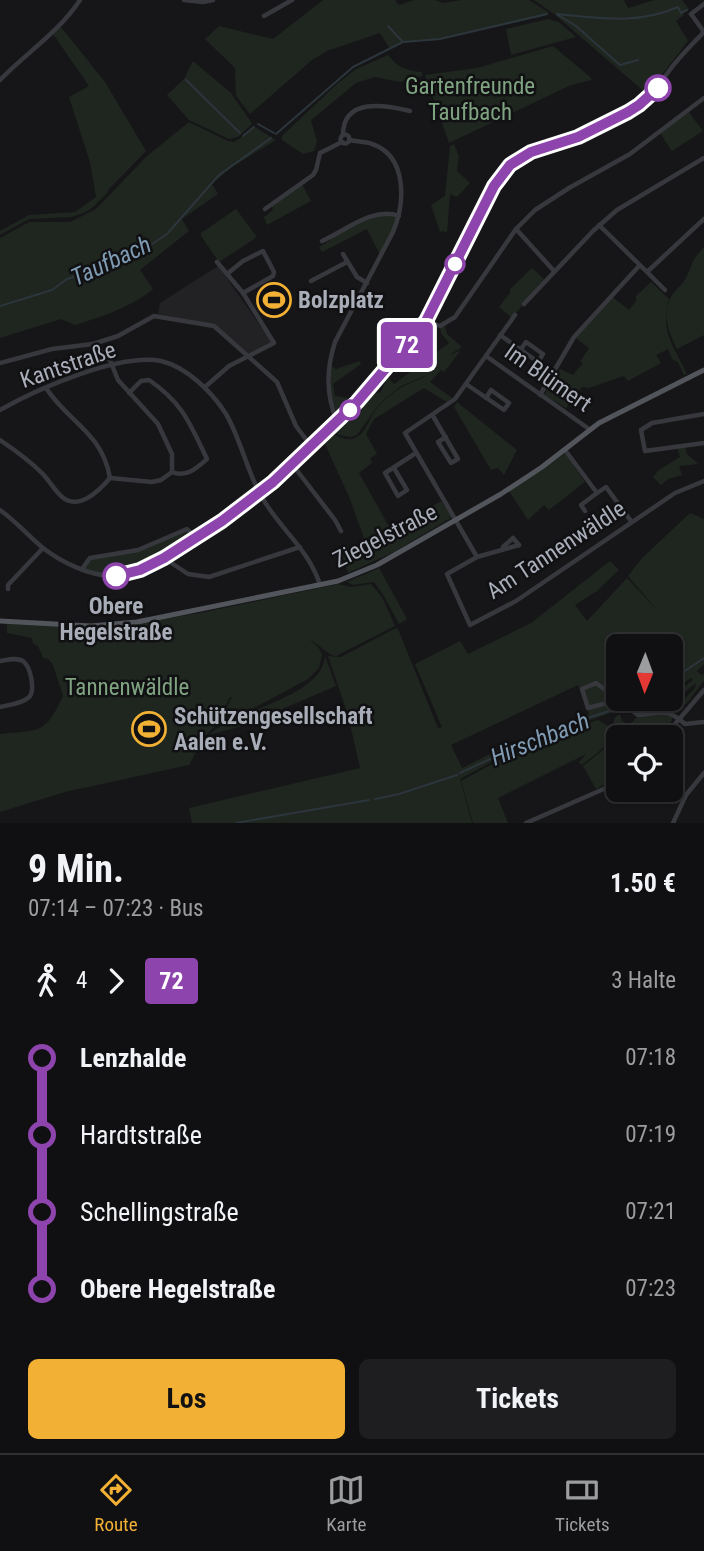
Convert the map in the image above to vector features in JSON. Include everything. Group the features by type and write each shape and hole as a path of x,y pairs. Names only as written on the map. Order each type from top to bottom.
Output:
{"main road":[{"name":"Ziegelstraße","path":"0,621 91,625 127,623 320,586 377,565 532,474 589,429 704,370"}],"street":[{"path":"0,80 60,25 80,0"},
{"path":"184,0 213,0"},
{"path":"264,16 292,0"},
{"path":"0,510 43,548 82,569 113,576 127,575 164,558 197,538 259,493 364,395 426,321 494,186 510,165 531,152 587,133 639,105 658,88 669,71 704,32 691,14 704,4"},
{"path":"426,321 440,326 455,317 516,229 549,199 630,154 704,97"},
{"path":"342,142 344,123 360,108 387,105 410,111"},
{"path":"337,422 329,395 329,363 335,342 384,253 399,216 401,189 400,173 391,158 372,143 343,135"},
{"path":"265,209 313,175 320,153 342,142 347,143 350,139"},
{"path":"524,303 599,225 624,205 704,158"},
{"path":"322,241 374,215 384,212 399,216"},
{"path":"647,272 704,219"},
{"path":"599,225 665,290"},
{"path":"516,229 554,271"},
{"path":"227,274 243,261 263,251 274,272 273,276 243,293"},
{"path":"343,254 357,277 367,283"},
{"path":"205,387 229,366 274,343 243,293 217,262"},
{"path":"311,281 347,262"},
{"path":"540,395 574,337 639,266"},
{"name":"Im Blümert","path":"406,435 405,433 455,399 514,315"},
{"path":"0,363 52,349 93,345 158,316 214,327 276,382 296,426 311,446"},
{"path":"500,335 538,362 543,354 526,342 521,349"},
{"path":"93,345 110,360 118,380 149,413 167,439 172,454 172,472"},
{"name":"Im Blümert","path":"486,356 589,429"},
{"name":"Kantstraße","path":"0,410 46,388 112,366 146,359 181,369 205,387 225,412 259,493 314,567 320,586"},
{"path":"129,393 141,381 149,380 173,398 191,425 207,459 187,474 172,472"},
{"path":"466,384 486,398 504,410 509,402 491,390 486,398"},
{"path":"46,388 53,399 90,433 100,450 110,478"},
{"path":"704,414 645,426 640,430 645,451 704,443"},
{"path":"433,415 446,437 458,459 451,463 438,442 446,437"},
{"name":"Am Tannenwäldle","path":"406,435 477,557 447,574 470,625 516,601 675,493 704,481"},
{"path":"0,440 24,457 51,482 58,494 71,501 82,501 93,495 110,478"},
{"path":"565,450 594,495"},
{"path":"394,468 407,490 398,496 385,473 416,453"},
{"path":"292,464 341,531"},
{"path":"110,478 152,482 161,480 172,472"},
{"path":"585,511 581,505 606,487 631,522"},
{"path":"82,569 86,559 138,550 187,530 197,538"},
{"path":"164,558 188,574 209,577 300,547"},
{"path":"8,589 8,585 43,548"},
{"path":"477,557 500,550"},
{"path":"0,661 12,659 23,662 32,687 31,696 26,700 0,707"},
{"path":"594,683 618,700 590,709 582,689 594,683"},
{"path":"674,725 704,690"},
{"path":"633,711 638,715 658,711"},
{"path":"665,711 685,724 704,722"},
{"path":"673,823 686,794 704,773"},
{"path":"526,823 606,788"}],"shaded area":[{"path":"218,266 272,342 249,354 215,325 158,314 160,303"}],"green space":[{"path":"323,0 395,0 399,5 414,0 435,0 443,3 462,0 529,0 548,12 548,15 440,39 403,42 390,49 380,33 327,51 312,60 250,114 236,96 235,68 205,39 219,26 273,39"},
{"path":"534,0 624,0 628,8 655,0 682,0 689,9 682,12 684,15 676,21 688,41 647,94"},
{"path":"548,19 559,22 576,37 511,55 506,29"},
{"path":"61,27 105,82 146,151 93,207 84,213 71,217 29,219 0,235 0,231 29,215 75,212 96,197 90,162 69,97 89,86 53,34"},
{"name":"Gartenfreunde Taufbach","path":"553,46 592,80 571,85 449,143 425,75 477,68"},
{"path":"388,55 403,68 422,72 422,76 400,82 375,77 356,83 311,120 317,141 314,151 303,154 282,140 282,136 338,83 356,69"},
{"path":"193,61 231,93 251,122 238,137 229,139 189,120 167,95 184,79"},
{"path":"688,111 703,131 672,151 660,133"},
{"path":"189,122 228,141 234,142 253,126 276,140 232,167 212,184 218,194 182,219 189,231 140,270 153,289 144,296 116,311 75,325 61,319 0,338 0,238 29,222 70,222 96,209 147,156"},
{"path":"454,144 459,156 457,171 470,183 457,197 450,194 447,233 440,232 431,205 445,196 450,146"},
{"path":"302,184 311,201 267,225 264,217 273,210 271,204"},
{"path":"236,209 257,237 219,262 201,233"},
{"path":"384,212 399,216 381,257 367,229 322,252 319,247 331,240 330,237"},
{"path":"704,247 704,335 677,349 667,323 668,304"},
{"path":"532,268 544,279 512,318 499,307 510,289"},
{"path":"651,282 669,299 666,320 669,338 687,374 684,375 668,349 656,355 661,363 628,381 624,376 589,388 582,387 566,408 544,395 560,369 573,375 583,363 580,362 589,348 574,337 611,296 629,310 636,301 636,296"},
{"path":"445,325 447,334 462,347 448,356 461,350 444,372 441,370 430,382 452,398 447,402 424,388 374,419 366,434 377,454 370,458 372,463 359,473 391,530 441,501 452,517 394,552 348,573 342,554 366,544 350,499 325,444 328,441 325,436 330,431 345,439 359,436 378,407 390,395 401,388 428,375 432,372 440,363 427,375 401,386 387,397 377,407 357,435 339,435 333,431 344,421 350,421 373,392 380,393 388,377 394,384 449,343 441,333 440,326"},
{"path":"360,361 361,364 333,384 335,396 348,398 352,404 338,418 331,395 331,366 336,369"},
{"path":"457,402 517,450 504,475 498,468 491,470 454,407"},
{"path":"685,446 687,454 698,464 679,466 682,475 668,479 661,485 653,477 680,457 677,447"},
{"path":"565,453 585,482 549,510 544,505 528,520 509,491"},
{"path":"690,513 704,519 704,664 697,671 701,675 704,674 704,681 686,704 683,704 683,701 695,688 696,683 683,693 683,688 693,680 691,678 683,683 683,634 606,634 606,711 616,711 531,741 460,779 472,823 192,823 189,808 360,768 348,715 328,656 341,657 398,629 438,728 442,727 415,664 460,641 468,654 531,623 610,561 619,570 597,591 575,605 587,621 627,578 658,611 628,576 642,558","holes":["578,685 589,714 502,748 462,768 451,745"]},
{"path":"187,529 197,539 127,575 113,576 82,569 86,559 138,550"},
{"path":"379,568 407,619 399,624 374,582 353,585 347,582"},
{"name":"Tannenwäldle","path":"338,584 351,587 371,584 382,597 395,626 336,656 310,640 322,655 319,668 308,679 219,723 230,697 215,726 204,737 189,765 65,792 0,812 0,734 40,728 46,724 63,696 53,665 43,658 32,638 7,633 7,624 112,627 200,613"},
{"path":"325,656 336,686 242,726 209,735 221,726 276,702 310,682 321,670"},
{"path":"659,713 672,717 672,720 668,725 630,725 636,718"},
{"path":"620,714 622,721 626,723 613,725 615,717"},
{"path":"598,720 607,725 606,745 594,756 581,765 579,762 586,754 498,798 508,823 473,823 461,781 531,743"},
{"path":"606,748 606,784 596,789 583,766"}],"waterway":[{"name":"Taufbach","path":"557,14 618,19 648,16 678,7 681,13 687,10"},
{"name":"Taufbach","path":"276,134 353,67 403,42 440,39 547,14"},
{"path":"558,15 576,26 620,65 638,60"},
{"path":"388,26 402,41"},
{"path":"186,80 240,133"},
{"path":"258,124 274,133"},
{"path":"243,136 254,127"},
{"name":"Taufbach","path":"0,306 52,290 67,279 86,273 107,258 129,252 139,253 167,234 219,175 271,138"},
{"name":"Hirschbach","path":"683,672 704,658"},
{"name":"Hirschbach","path":"460,773 552,730 609,711"},
{"name":"Hirschbach","path":"375,799 457,775"},
{"name":"Hirschbach","path":"236,823 369,800"}],"bus line":[{"name":"72","path":"116,576 127,575 164,558 222,521 273,482 357,402 426,321 494,186 510,165 531,152 578,137 628,112 658,88"}],"place":[{"name":"Bolzplatz","path":"274,300"},
{"name":"Obere Hegelstraße","path":"116,576"},
{"name":"Schützengesellschaft Aalen e.V.","path":"149,729"}]}
